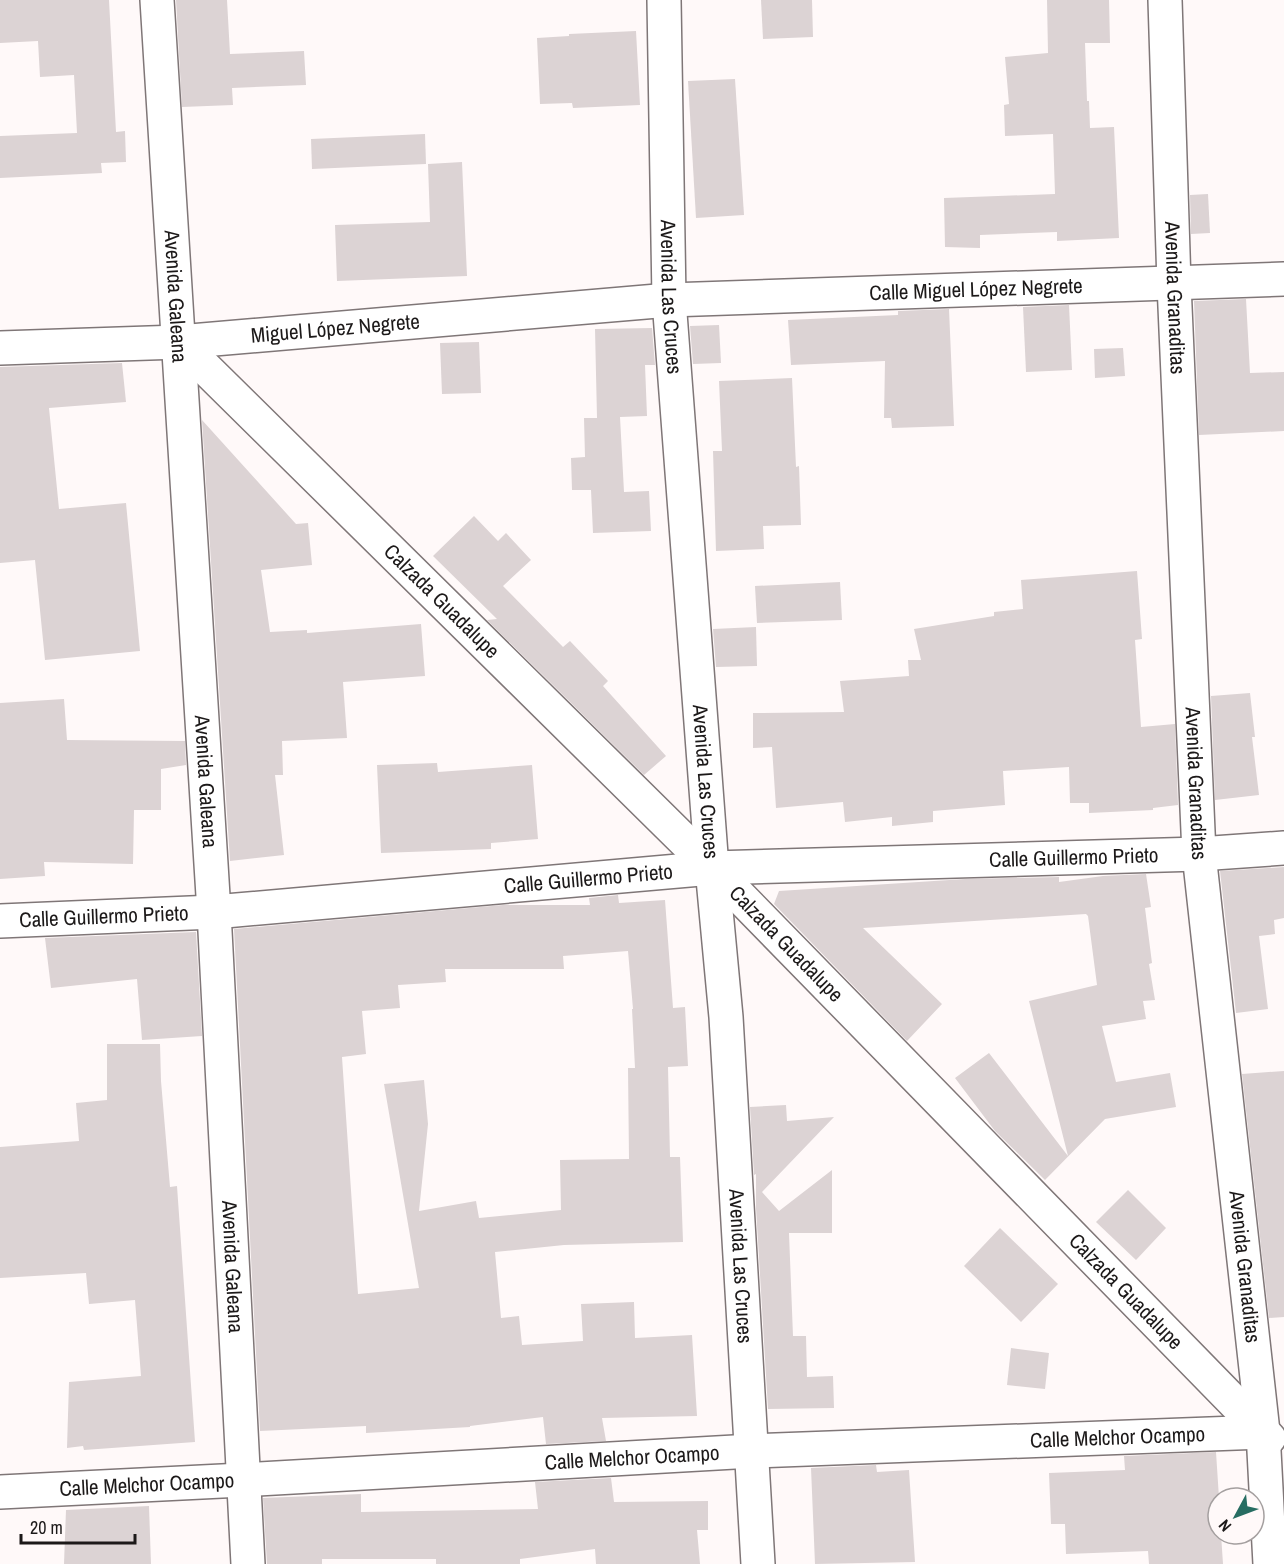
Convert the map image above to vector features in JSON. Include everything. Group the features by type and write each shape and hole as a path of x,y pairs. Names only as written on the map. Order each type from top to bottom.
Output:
{"street":[{"name":"Avenida Galeana","path":"157,0 214,912 248,1564"},
{"name":"Avenida Las Cruces","path":"663,0 669,300 712,868 726,1017 758,1564"},
{"name":"Avenida Granaditas","path":"1164,0 1199,854 1274,1442 1270,1564"},
{"name":"Calle Miguel López Negrete","path":"669,300 1284,279"},
{"name":"Miguel López Negrete","path":"0,348 179,342 669,300"},
{"name":"Calzada Guadalupe","path":"179,342 712,868 1274,1442"},
{"name":"Calle Guillermo Prieto","path":"0,921 214,912 712,868 1199,854 1284,848"},
{"name":"Calle Melchor Ocampo","path":"0,1492 752,1451 1274,1442"}],"building":[{"path":"0,0 109,0 116,132 125,131 126,162 101,163 102,173 0,178 0,136 77,133 74,75 40,77 38,41 0,43"},
{"path":"176,0 227,0 230,54 304,51 306,85 232,88 233,105 182,107"},
{"path":"761,0 812,0 813,37 763,39"},
{"path":"1047,0 1109,0 1110,43 1085,43 1087,101 1089,101 1090,128 1114,127 1119,238 1057,241 1057,232 980,235 980,248 945,247 944,198 1055,194 1053,134 1005,136 1004,105 1009,104 1005,57 1048,53"},
{"path":"636,31 640,105 573,108 572,103 540,104 537,38"},
{"path":"735,79 744,215 696,218 688,81"},
{"path":"425,134 426,164 312,169 311,139"},
{"path":"462,162 467,276 337,281 335,225 430,222 428,164"},
{"path":"1208,194 1210,233 1191,234 1190,195"},
{"path":"1246,299 1250,373 1284,372 1284,431 1199,435 1194,301"},
{"path":"1069,305 1072,370 1026,372 1023,307"},
{"path":"949,309 954,426 892,428 891,418 884,418 885,361 791,365 788,320 898,315 898,311"},
{"path":"719,325 721,363 693,364 690,326"},
{"path":"652,328 655,365 645,365 647,416 620,417 624,492 649,491 651,531 593,533 591,490 572,490 571,458 585,457 584,418 597,418 595,329"},
{"path":"479,342 481,393 442,394 440,343"},
{"path":"1123,348 1125,376 1095,378 1094,349"},
{"path":"122,363 126,402 49,408 59,509 126,503 140,651 45,660 35,560 0,563 0,367"},
{"path":"792,378 801,525 763,526 764,549 716,551 713,451 722,451 719,381"},
{"path":"202,420 296,524 308,523 312,565 261,570 270,632 307,630 307,633 421,624 425,676 343,682 347,738 282,741 283,775 275,775 284,855 230,861"},
{"path":"474,516 498,541 506,533 531,560 503,586 563,647 570,641 608,681 603,686 666,756 644,775 487,620 497,619 433,556"},
{"path":"1137,571 1142,639 1135,640 1141,727 1175,724 1178,805 1153,808 1153,810 1089,813 1089,803 1070,803 1069,767 1003,771 1005,805 933,811 933,822 892,826 892,817 845,822 843,802 776,808 772,747 753,748 753,713 844,712 840,681 909,676 908,660 921,660 914,629 994,616 994,612 1023,609 1021,580"},
{"path":"840,582 842,620 757,623 755,586"},
{"path":"756,627 757,666 716,667 713,629"},
{"path":"1250,693 1255,737 1252,737 1259,795 1215,800 1211,696"},
{"path":"64,699 67,740 185,741 186,765 161,769 161,810 134,810 133,864 44,862 45,876 0,879 0,703"},
{"path":"437,763 438,772 532,765 538,839 491,843 491,849 381,853 377,765"},
{"path":"1284,867 1284,918 1274,920 1275,934 1259,936 1268,1009 1236,1013 1220,871"},
{"path":"1146,874 1151,907 1145,908 1152,963 1149,964 1155,1000 1143,1001 1146,1019 1102,1026 1116,1082 1170,1073 1176,1107 1105,1119 1045,1180 995,1131 955,1078 989,1053 1068,1156 1029,1001 1097,985 1088,916 1086,914 863,928 942,1004 907,1041 774,904 779,891 965,879 1059,877 1059,882 1103,876"},
{"path":"618,895 619,903 665,900 673,1008 685,1007 688,1066 668,1067 670,1157 680,1157 683,1242 564,1245 495,1252 501,1318 519,1316 522,1345 583,1341 581,1304 634,1302 635,1338 692,1335 697,1416 602,1418 606,1441 546,1444 543,1417 470,1427 366,1433 366,1426 260,1431 234,929 503,905 590,905 589,898","holes":["628,951 635,1068 628,1068 629,1159 560,1160 561,1210 479,1218 476,1201 419,1211 428,1124 424,1080 384,1084 419,1288 358,1294 342,1057 366,1054 362,1011 400,1008 398,985 446,982 445,969 564,969 563,956"]},
{"path":"196,932 202,1036 142,1040 137,979 51,988 45,938"},
{"path":"107,1044 160,1044 170,1187 177,1186 195,1442 84,1450 83,1446 67,1448 69,1382 141,1376 135,1300 89,1304 86,1273 0,1278 0,1147 79,1141 76,1103 107,1100"},
{"path":"1284,1071 1284,1317 1269,1318 1242,1074"},
{"path":"786,1105 787,1121 834,1117 762,1192 779,1211 832,1170 832,1233 789,1233 793,1336 806,1336 807,1377 833,1376 834,1408 768,1409 756,1174 754,1175 750,1107"},
{"path":"1128,1190 1166,1228 1136,1260 1096,1222"},
{"path":"1000,1228 1058,1284 1021,1322 964,1266"},
{"path":"1011,1348 1049,1353 1045,1389 1007,1385"},
{"path":"1216,1452 1218,1486 1206,1486 1206,1546 1222,1546 1223,1564 1149,1564 1148,1551 1066,1554 1065,1524 1051,1524 1049,1473 1125,1470 1124,1456"},
{"path":"876,1465 877,1472 909,1470 915,1562 815,1564 811,1468"},
{"path":"611,1478 614,1502 708,1501 708,1530 697,1530 700,1564 596,1564 595,1549 520,1559 520,1564 436,1564 436,1559 322,1559 322,1564 267,1564 263,1498 361,1494 361,1512 538,1509 535,1482"},
{"path":"149,1506 151,1564 64,1564 66,1510"}]}
